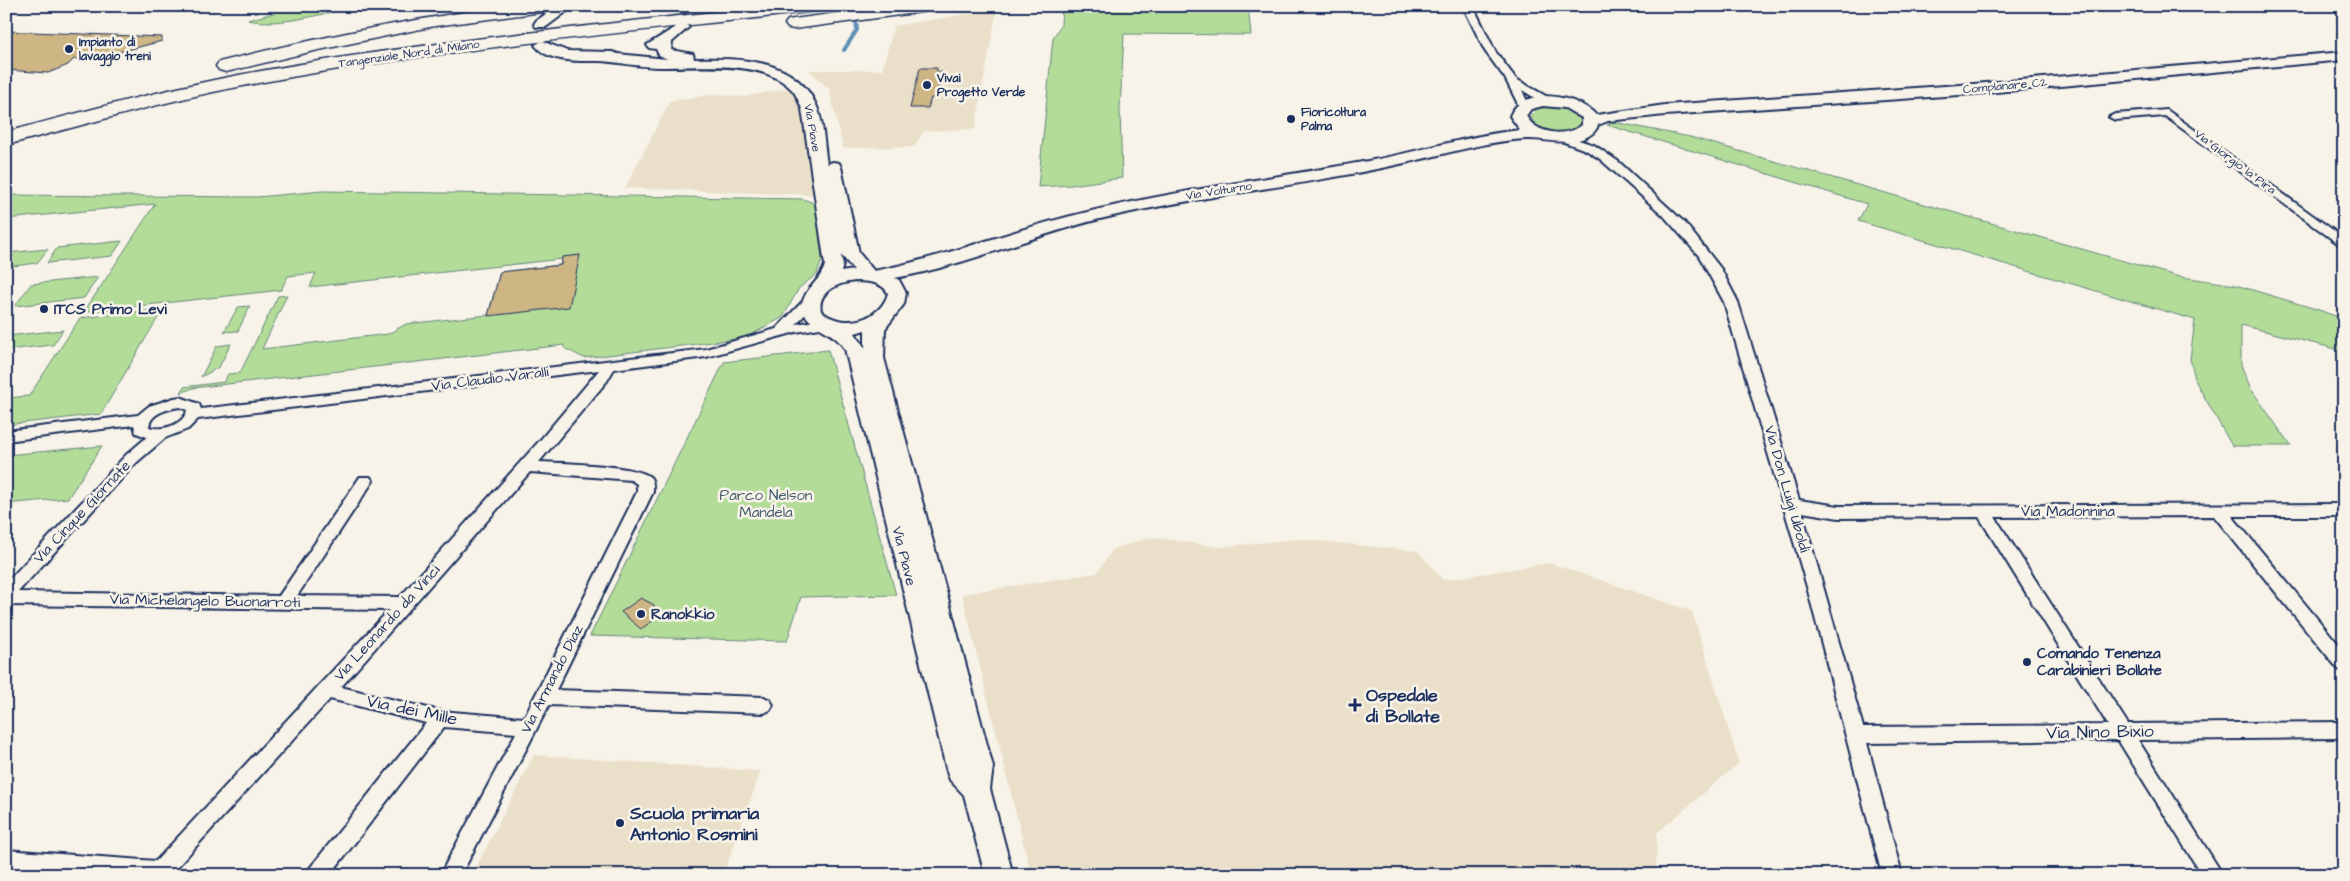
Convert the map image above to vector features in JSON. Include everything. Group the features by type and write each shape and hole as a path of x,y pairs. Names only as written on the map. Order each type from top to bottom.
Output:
{"highway":[{"path":"48,116 150,86 314,45 435,21 551,6"},
{"name":"Tangenziale Nord di Milano","path":"6,128 162,87 320,58 483,36 748,6"},
{"name":"Tangenziale Nord di Milano","path":"6,140 162,97 321,66 479,45 818,6"},
{"path":"673,35 709,29 843,19 930,6"},
{"path":"6,143 230,94 320,80 475,62 549,49"}],"street":[{"path":"541,24 567,6"},
{"path":"1468,6 1490,51 1510,78 1526,127 1539,134"},
{"path":"549,49 576,56 598,57 637,51 673,35"},
{"name":"Via Piave","path":"673,35 662,48 669,54 686,57 731,57 760,61 792,72 813,87 821,103 848,247 854,261 871,276"},
{"name":"Complanare C2","path":"1539,134 1560,137 1575,136 1604,117 1665,110 1974,89 2344,56"},
{"name":"Via Piave","path":"598,57 626,58 661,63 712,62 752,66 786,78 803,92 810,109 834,265 825,285"},
{"path":"1510,78 1547,101"},
{"path":"1522,113 1547,101"},
{"name":"Complanare C2","path":"1547,101 1564,103 1578,108 1665,110"},
{"path":"1578,108 1588,115 1589,127"},
{"name":"Via Volturno","path":"1487,139 1508,128 1522,113"},
{"name":"Via Giorgio la Pira","path":"2115,117 2167,113 2344,244"},
{"name":"Via Don Luigi Uboldi","path":"1589,127 1598,152"},
{"name":"Via Volturno","path":"871,276 955,258 1015,237 1126,208 1370,166 1487,139 1539,134"},
{"name":"Via Don Luigi Uboldi","path":"1560,137 1598,152 1665,210 1699,245 1723,280 1772,433 1857,736 1892,875"},
{"name":"Via Volturno","path":"898,298 912,284 955,258"},
{"path":"871,276 893,284 897,291 898,298 893,309 881,318 857,326 830,324 818,318 812,312 812,300 816,292 825,285 842,278 871,276"},
{"name":"Via Claudio Varalli","path":"783,330 812,300"},
{"name":"Via Piave","path":"881,318 875,330 874,358 980,767 976,788 1000,875"},
{"name":"Via Piave","path":"830,324 848,337 855,349 878,452 960,772 976,788"},
{"name":"Via Claudio Varalli","path":"193,415 730,349 783,330 830,324"},
{"name":"Via Leonardo da Vinci","path":"159,873 326,691 527,466 602,378 609,365"},
{"path":"6,436 143,419 156,409 180,402 194,407 193,415"},
{"name":"Via Cinque Giornate","path":"6,594 131,459 160,434 180,427 193,415"},
{"path":"143,419 141,429 145,432 160,434"},
{"name":"Via Armando Diaz","path":"450,875 529,726 645,492 645,481 634,475 527,466"},
{"path":"284,602 365,481"},
{"name":"Via Madonnina","path":"1792,505 1839,512 2344,510"},
{"path":"1983,511 2212,875"},
{"path":"2219,511 2344,664"},
{"name":"Via Michelangelo Buonarroti","path":"6,598 403,604"},
{"name":"Via dei Mille","path":"326,691 440,719 529,726"},
{"path":"543,697 764,705"},
{"path":"317,875 440,719"},
{"name":"Via Nino Bixio","path":"1857,736 2344,730"},
{"path":"6,859 159,873"}],"shaded area":[{"path":"997,9 975,129 924,131 914,147 843,148 829,89 809,70 882,70 894,26"},
{"path":"790,88 798,94 813,195 625,188 670,101 716,94 743,97"},
{"name":"Ospedale di Bollate","path":"1151,537 1220,547 1298,539 1418,551 1443,580 1550,563 1692,611 1739,763 1657,833 1656,875 1031,875 962,594 1097,573 1113,549"},
{"name":"Scuola primaria Antonio Rosmini","path":"534,755 761,771 723,875 472,875"}],"green space":[{"path":"299,6 354,6 287,21 260,22 248,20"},
{"path":"1062,6 1248,6 1251,35 1124,34 1120,109 1122,178 1071,185 1038,187 1053,38 1061,25"},
{"path":"1550,106 1569,110 1581,117 1584,121 1580,129 1567,132 1553,132 1540,128 1535,124 1531,115 1537,109"},
{"path":"1613,122 1690,137 2176,276 2236,285 2316,309 2344,319 2344,351 2241,325 2241,365 2251,389 2291,446 2232,446 2196,382 2190,359 2195,320 1858,221 1867,204 1607,125"},
{"path":"323,191 803,199 816,204 822,260 817,274 799,288 783,317 753,334 737,339 584,358 564,348 564,345 193,388 181,393 184,387 224,382 228,374 240,373 278,296 287,295 262,349 388,334 406,324 488,315 500,272 560,265 562,259 310,287 316,273 288,276 281,290 84,312 155,204 6,219 6,195 257,197"},
{"path":"122,241 112,256 47,263 57,248"},
{"path":"48,249 37,263 6,267 6,253"},
{"path":"98,277 84,298 15,306 31,284"},
{"path":"250,306 238,331 224,332 238,307"},
{"path":"163,309 101,414 6,425 6,398 29,396 80,318"},
{"path":"63,330 53,345 6,350 6,336"},
{"path":"231,344 219,367 201,377 217,346"},
{"name":"Parco Nelson Mandela","path":"828,350 896,595 801,597 787,641 590,636 724,362"},
{"path":"102,446 68,498 6,504 6,455"}],"building":[{"name":"Impianto di lavaggio treni","path":"6,31 162,37 162,41 89,60 74,59 68,65 48,73 6,70"},
{"name":"Vivai Progetto Verde","path":"920,68 937,68 937,72 942,72 936,98 931,98 928,108 910,108"},
{"path":"580,255 569,307 488,316 500,272 561,265 562,257"},
{"name":"Ranokkio","path":"641,598 654,605 655,610 661,615 641,629 621,612"}],"waterway":[{"path":"844,50 857,30 855,6"}],"place":[{"name":"Impianto di lavaggio treni","path":"69,49"},
{"name":"Vivai Progetto Verde","path":"927,85"},
{"name":"Fioricoltura Palma","path":"1291,119"},
{"name":"ITCS Primo Levi","path":"44,309"},
{"name":"Ranokkio","path":"641,614"},
{"name":"Comando Tenenza Carabinieri Bollate","path":"2027,662"},
{"name":"Ospedale di Bollate","path":"1355,705"},
{"name":"Scuola primaria Antonio Rosmini","path":"620,823"}]}
